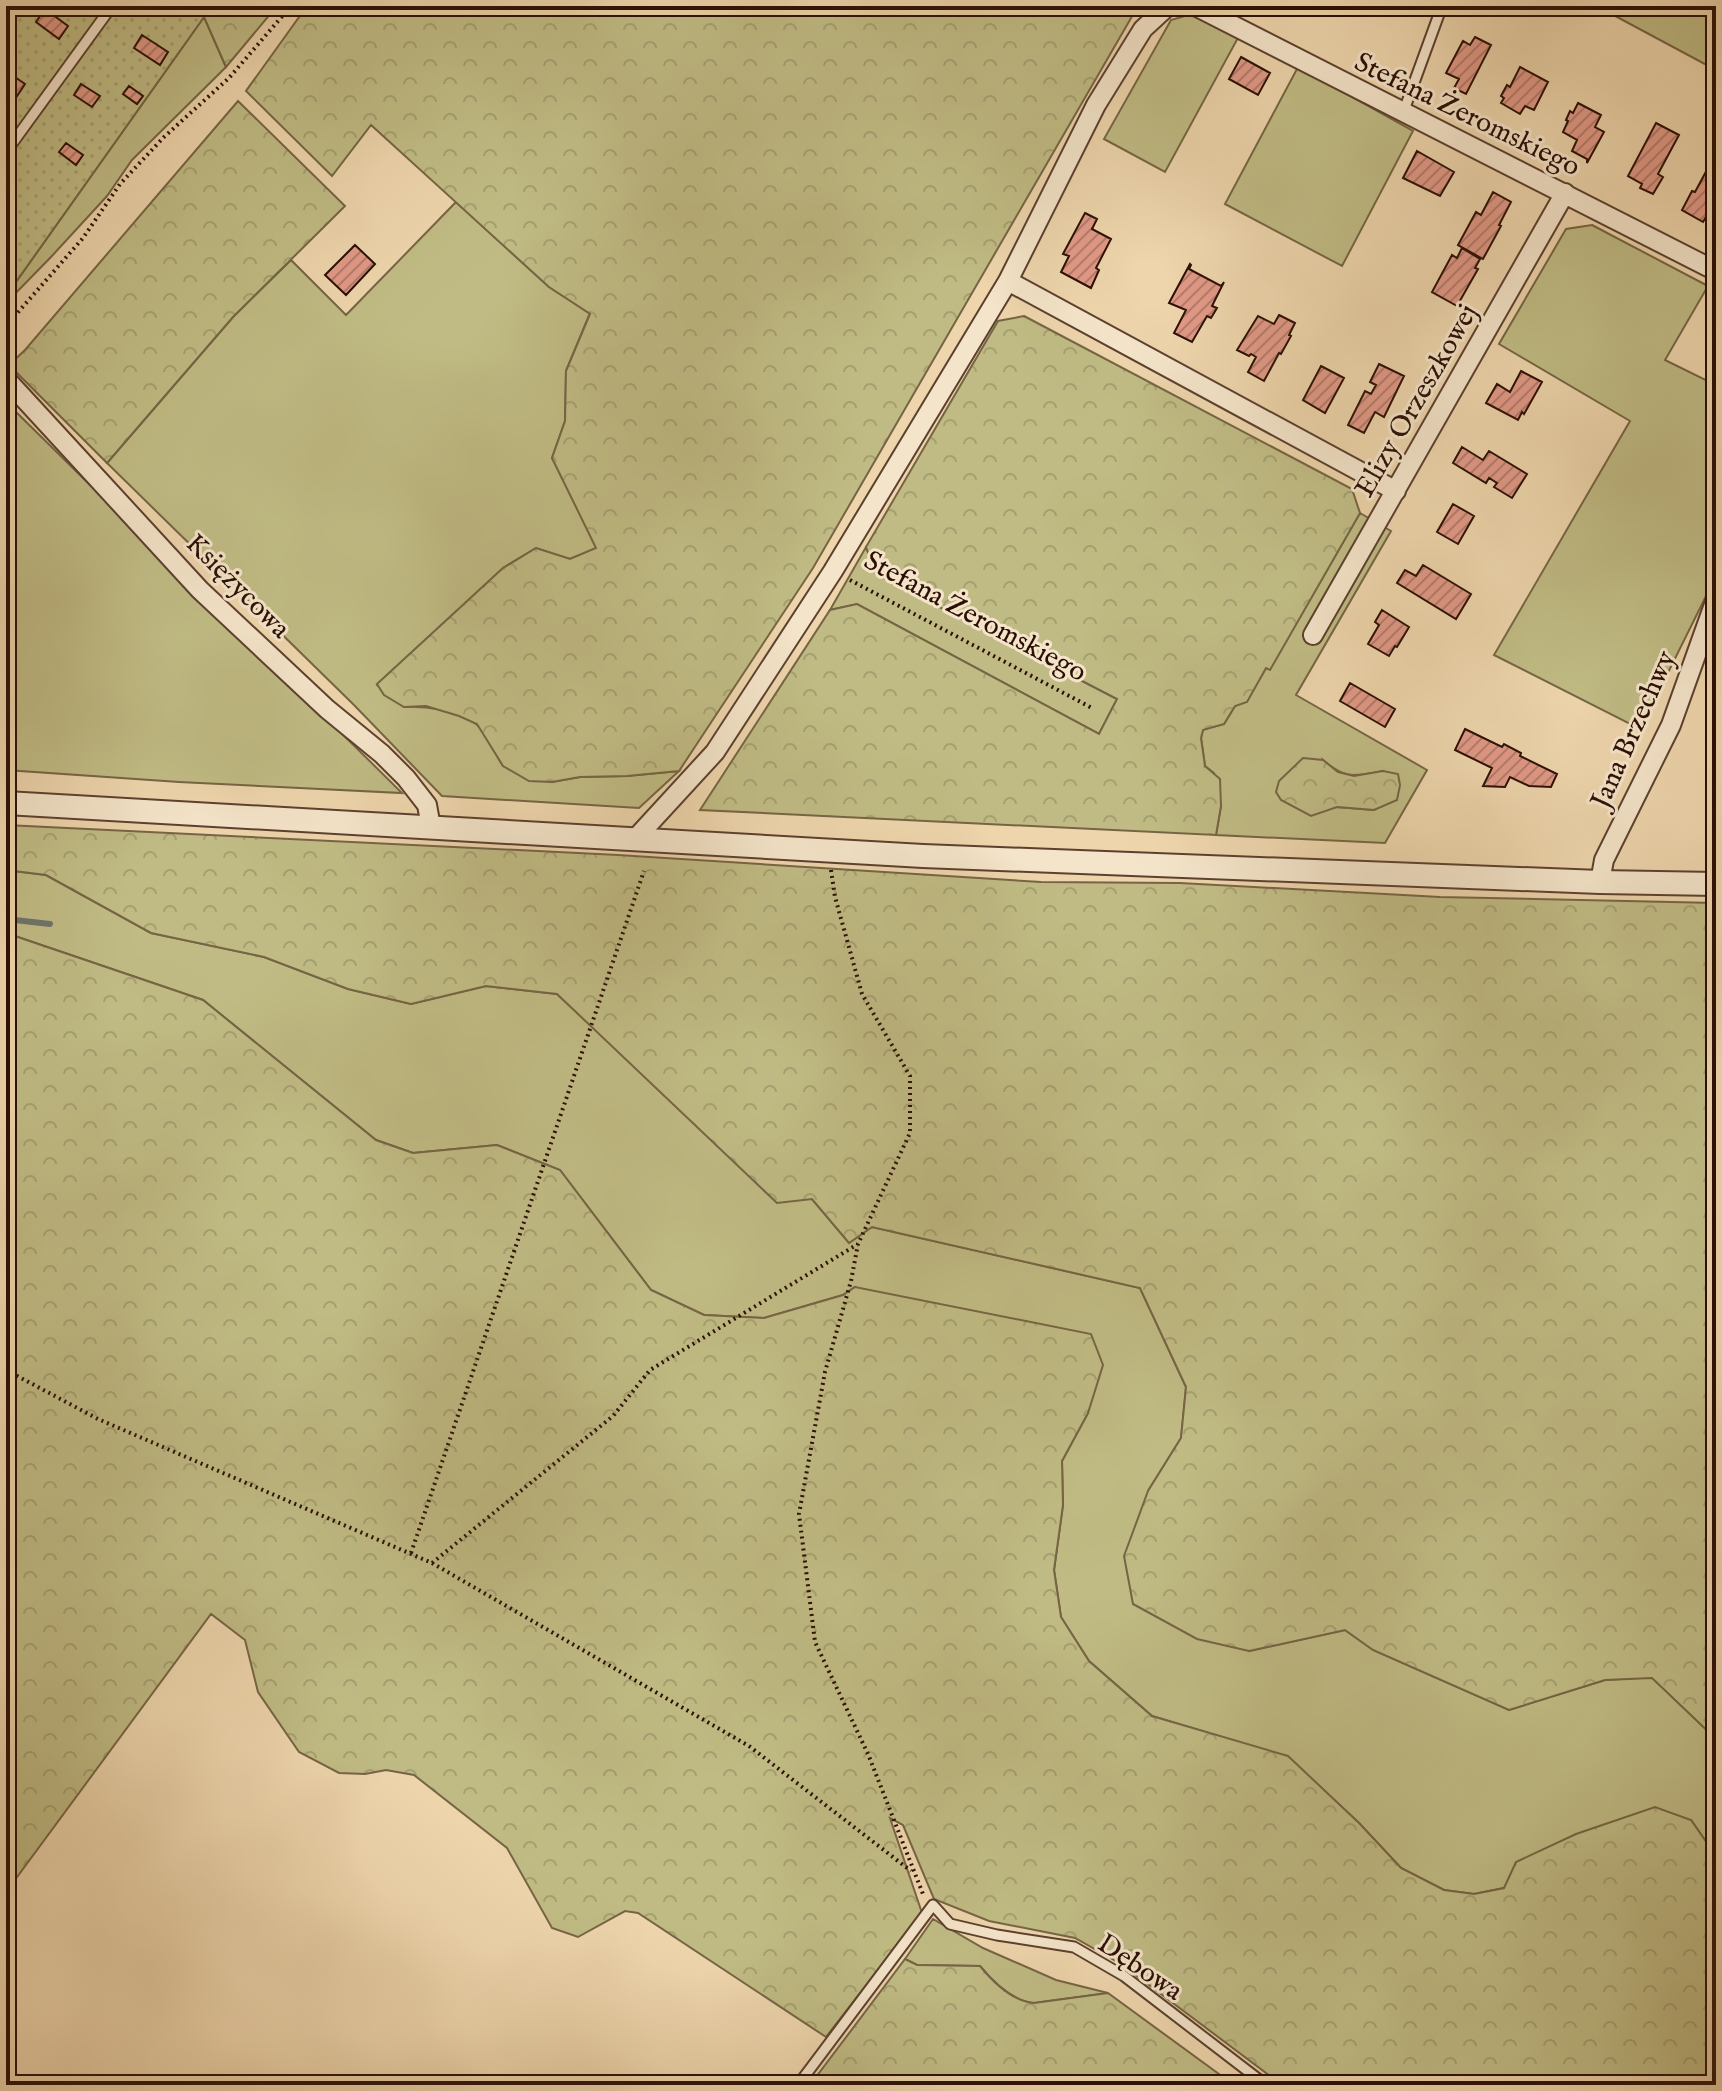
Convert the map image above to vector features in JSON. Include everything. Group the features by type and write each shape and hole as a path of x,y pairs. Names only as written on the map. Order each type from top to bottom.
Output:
{"street":[{"name":"Stefana Żeromskiego","path":"636,838 715,752 833,571 1008,281 1096,105 1143,29 1168,6"},
{"name":"Stefana Żeromskiego","path":"1195,6 1716,271"},
{"name":"Elizy Orzeszkowej","path":"1313,635 1565,193"},
{"path":"1008,281 1396,491"},
{"name":"Księżycowa","path":"6,379 200,590 406,778 427,805 431,827"},
{"name":"Jana Brzechwy","path":"1600,882 1604,860 1671,725 1716,599"},
{"path":"6,803 923,856 1716,884"}],"lane":[{"path":"6,152 112,6"},
{"path":"1403,113 1442,6"},
{"path":"798,2085 933,1905"},
{"name":"Dębowa","path":"933,1905 950,1924 1074,1947 1124,1976 1266,2085"}],"path":[{"path":"6,326 83,238 120,184 164,137 229,78 291,6"},
{"name":"Stefana Żeromskiego","path":"833,571 1092,708"},
{"path":"828,850 835,897 862,994 910,1076 910,1133 858,1244 851,1281 825,1372 799,1514 815,1642 868,1754 921,1891 933,1905"},
{"path":"411,1553 644,871"},
{"path":"432,1563 613,1416 650,1370 858,1244"},
{"path":"6,1370 98,1419 432,1563 749,1746 913,1873"}],"green space":[{"path":"6,6 207,6 204,17 6,296"},
{"path":"207,6 277,6 226,67 204,17"},
{"path":"307,6 1138,6 813,568 679,771 580,777 552,782 529,781 503,766 477,724 426,706 404,707 384,695 377,684 503,568 536,548 570,559 596,548 552,458 565,421 566,371 590,314 549,287 371,125 332,176 246,91"},
{"path":"1606,6 1716,6 1716,70 1604,10"},
{"path":"1195,13 1239,36 1165,172 1104,139 1171,20"},
{"path":"204,17 226,67 132,160 107,196 6,303 6,296"},
{"path":"1298,67 1413,131 1342,266 1225,204"},
{"path":"238,101 345,206 233,317 107,463 9,365"},
{"path":"456,202 549,287 590,313 566,371 565,421 552,458 597,548 570,559 536,548 503,568 377,685 404,707 442,710 469,719 483,732 503,766 552,782 580,777 679,771 639,808 442,796 354,705 107,463 233,317 291,260 346,315"},
{"path":"1592,225 1708,286 1665,360 1716,385 1716,576 1640,729 1494,655 1630,421 1499,344 1566,229"},
{"path":"1024,316 1352,489 1360,513 1270,670 1266,668 1247,702 1235,706 1224,724 1203,730 1201,738 1205,766 1220,779 1221,806 1216,835 700,810 830,610 857,604 1099,734 1117,699 876,574 866,547 998,321"},
{"path":"6,402 402,793 6,770"},
{"path":"1360,513 1391,531 1296,695 1427,770 1385,843 1216,835 1221,806 1214,773 1205,766 1201,738 1203,729 1224,724 1235,706 1247,701 1266,668 1270,669","holes":["1323,760 1344,774 1383,771 1374,810 1337,807"]},
{"path":"866,547 876,574 1117,699 1099,734 857,604 830,610"},
{"path":"1303,758 1323,760 1338,772 1354,776 1383,771 1398,774 1400,785 1397,800 1374,810 1337,807 1311,816 1281,800 1276,792 1279,781"},
{"path":"6,825 618,855 1041,882 1180,883 1440,897 1716,903 1716,1739 1652,1678 1605,1680 1509,1710 1373,1650 1345,1630 1249,1651 1197,1639 1133,1604 1124,1556 1148,1491 1181,1438 1186,1387 1140,1288 872,1227 849,1243 812,1199 777,1203 557,994 486,986 411,1004 348,989 264,957 151,933 46,875 6,870"},
{"path":"6,870 46,875 151,933 264,957 348,989 411,1004 486,986 557,994 600,1034 812,1199 849,1243 872,1227 1140,1288 1186,1387 1181,1438 1148,1491 1249,1651 1345,1630 1373,1650 1509,1710 1605,1680 1652,1677 1716,1739 1716,1856 1691,1820 1504,1888 1474,1894 1444,1890 1401,1868 1359,1823 1288,1757 1152,1716 1089,1661 1061,1617 1054,1570 1063,1505 1062,1461 1088,1413 855,1287 843,1295 764,1318 704,1315 651,1290 560,1170 497,1145 413,1153 376,1140 203,1000 6,933"},
{"path":"6,933 203,1000 376,1140 413,1153 497,1145 560,1170 651,1290 704,1315 764,1318 843,1295 855,1287 1091,1334 1103,1365 1088,1413 1062,1461 1063,1505 1054,1570 1061,1617 1089,1661 1152,1716 1288,1756 1401,1868 1444,1890 1474,1894 1504,1888 1516,1862 1576,1834 1655,1807 1691,1820 1716,1856 1716,2085 1282,2085 1121,1964 1075,1938 989,1921 934,1899 903,1825 890,1818 922,1913 826,2037 638,1913 625,1911 578,1937 552,1928 507,1848 414,1775 386,1770 365,1774 339,1773 299,1752 258,1692 245,1640 211,1614 6,1892"},
{"path":"933,1919 983,1948 1056,1980 1108,1993 1034,2003 1011,1995 980,1966 917,1965 905,1959"},
{"path":"905,1959 917,1965 980,1966 1011,1995 1034,2003 1108,1993 1234,2085 810,2085"}],"building":[{"path":"45,9 68,26 59,39 36,22"},
{"path":"142,35 168,52 160,65 134,48"},
{"path":"1475,37 1491,45 1466,94 1454,88 1459,79 1446,73 1463,41 1470,45"},
{"path":"1241,57 1270,73 1258,95 1229,79"},
{"path":"1520,67 1548,82 1534,110 1525,106 1520,114 1501,103 1504,98 1501,96 1507,85 1510,87"},
{"path":"9,73 25,84 15,99 6,93"},
{"path":"81,84 100,96 92,107 74,95"},
{"path":"129,86 143,96 137,104 123,94"},
{"path":"1578,103 1601,115 1595,127 1604,132 1587,163 1587,159 1572,151 1577,140 1563,132 1570,111 1573,113"},
{"path":"1656,123 1679,135 1658,174 1663,177 1653,194 1640,188 1642,184 1628,176"},
{"path":"66,143 83,155 76,165 59,152"},
{"path":"1417,151 1454,172 1440,196 1403,178"},
{"path":"1716,153 1716,200 1703,222 1682,210"},
{"path":"1493,192 1511,202 1483,259 1458,245 1476,212 1481,215"},
{"path":"1085,213 1097,219 1092,229 1111,239 1096,268 1099,270 1091,288 1061,272 1069,256 1063,254"},
{"path":"355,245 375,264 346,295 325,275"},
{"path":"1462,248 1480,259 1475,268 1478,269 1457,306 1432,292 1452,255 1457,258"},
{"path":"1190,264 1189,269 1221,286 1224,282 1212,306 1217,308 1211,318 1207,316 1192,342 1174,333 1186,310 1169,303"},
{"path":"1279,315 1295,323 1291,336 1264,381 1248,372 1256,357 1237,350 1258,316 1274,324"},
{"path":"1379,364 1404,376 1384,417 1375,412 1364,433 1348,425 1365,391 1371,394 1376,385 1370,382"},
{"path":"1321,366 1344,378 1325,413 1303,400"},
{"path":"1521,371 1542,382 1518,420 1486,403 1497,384 1510,392"},
{"path":"1462,447 1483,460 1489,451 1527,474 1512,498 1494,487 1497,483 1489,478 1486,483 1453,463"},
{"path":"1453,504 1474,516 1458,544 1437,532"},
{"path":"1423,565 1471,594 1456,619 1397,583 1405,570 1416,576"},
{"path":"1382,610 1409,627 1389,656 1368,644 1379,625 1375,622"},
{"path":"1350,683 1395,709 1385,727 1340,701"},
{"path":"1465,729 1502,747 1504,744 1521,753 1520,756 1557,774 1551,787 1529,786 1510,777 1505,787 1483,786 1492,768 1455,750"}],"waterway":[{"path":"6,919 50,924"}]}
